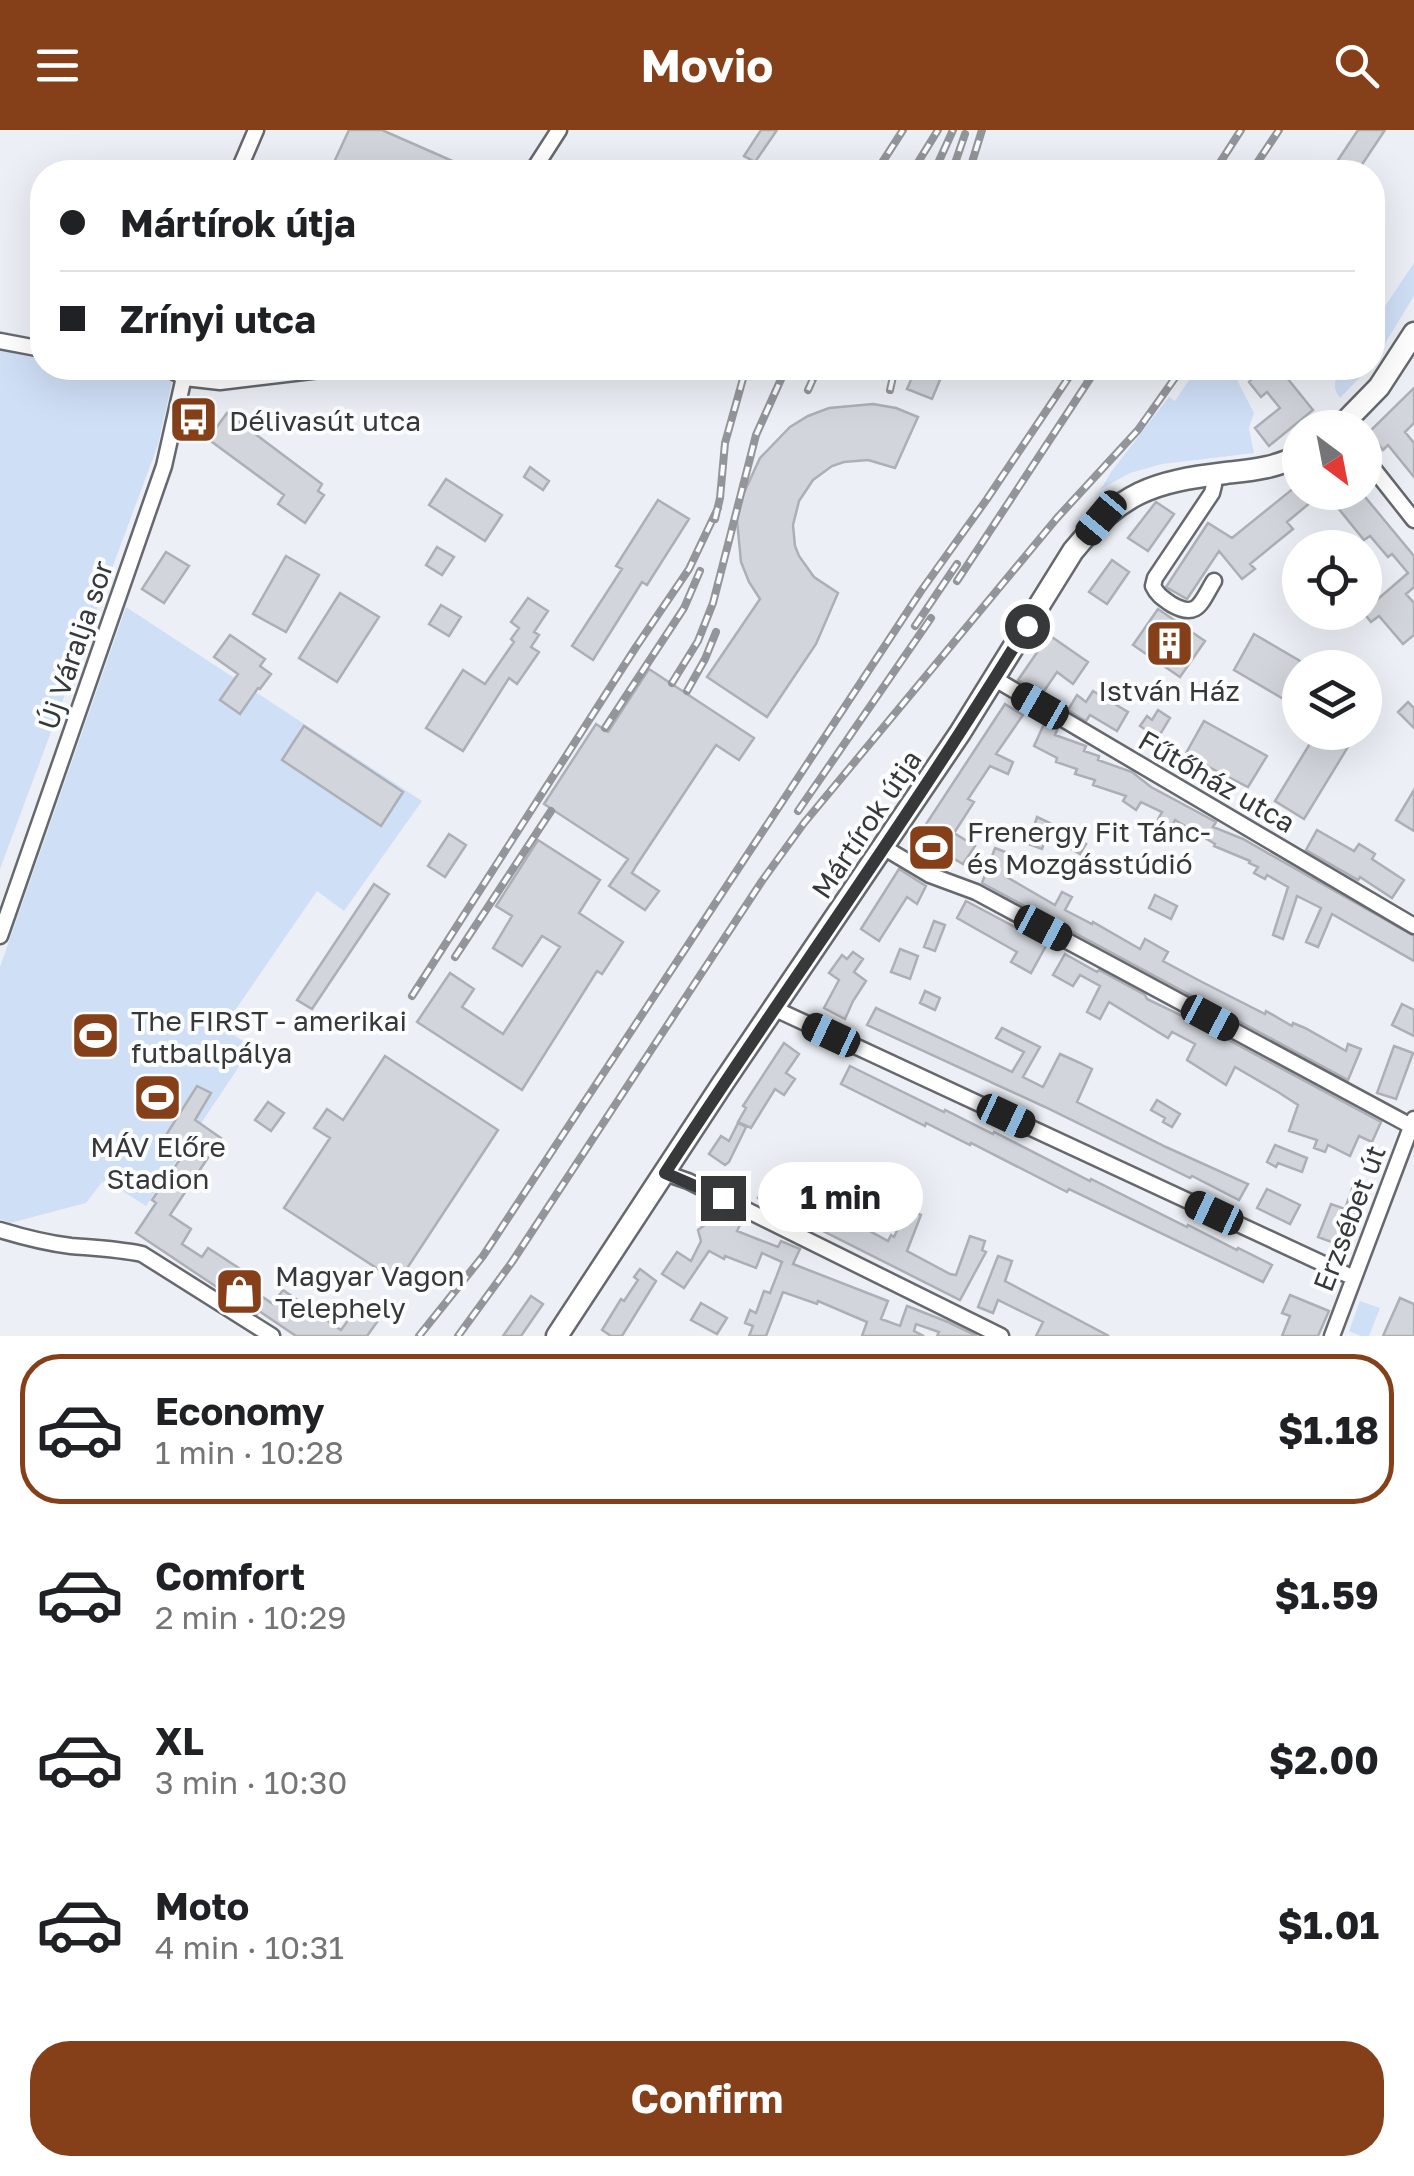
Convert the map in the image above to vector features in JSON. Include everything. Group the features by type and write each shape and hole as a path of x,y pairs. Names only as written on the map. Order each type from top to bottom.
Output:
{"street":[{"path":"243,160 256,130"},
{"path":"540,160 560,130"},
{"path":"1385,379 1414,333"},
{"path":"0,341 30,347"},
{"path":"1389,374 1414,356"},
{"name":"Új Váralja sor","path":"0,936 164,466 183,380"},
{"path":"1358,410 1384,380"},
{"name":"Mártírok útja","path":"557,1336 995,679 1074,551 1101,518 1123,501 1150,488 1266,469 1282,462"},
{"path":"1213,475 1212,494 1153,586 1158,595 1191,612 1214,581"},
{"path":"1382,480 1414,520"},
{"name":"Fűtőház utca","path":"995,679 1414,926"},
{"path":"883,847 930,875 976,892 1412,1122"},
{"path":"774,1008 1354,1278"},
{"name":"Erzsébet út","path":"1332,1336 1412,1122"},
{"path":"665,1173 1001,1336"},
{"path":"0,1230 69,1246 142,1254 272,1336"}],"shaded area":[{"path":"1414,263 1414,296 1385,343 1385,306"},
{"path":"0,331 30,337 30,380 172,380 158,445 0,869"},
{"path":"1189,380 1237,380 1254,413 1249,428 1254,453 1162,464 1130,473 1101,489 1169,397 1175,401"},
{"path":"1336,380 1357,380 1340,398"},
{"path":"126,607 422,801 344,911 317,891 223,1028 252,1047 146,1206 102,1182 86,1203 10,1223 0,1219 0,967"},
{"path":"1360,1301 1380,1308 1369,1336 1349,1331"}],"building":[{"path":"349,130 382,130 450,160 335,160"},
{"path":"761,130 777,130 756,160 744,156"},
{"path":"1358,130 1385,130 1365,160 1338,160"},
{"path":"911,380 940,380 932,399 907,389"},
{"path":"1251,380 1289,380 1313,410 1282,410 1282,435 1269,446 1255,428 1280,408 1267,392 1261,397"},
{"path":"1414,388 1414,423 1405,432 1414,443 1414,477 1388,445 1382,449 1382,419"},
{"path":"873,404 918,417 895,468 868,460 832,466 813,480 799,501 793,525 799,556 814,577 838,593 816,644 767,717 707,677 760,599 741,562 737,520 742,497 760,458 790,427 829,408"},
{"path":"227,413 322,484 318,491 324,495 305,523 278,504 284,495 208,439"},
{"path":"530,467 549,481 543,490 524,477"},
{"path":"446,479 502,515 485,541 429,505"},
{"path":"1282,498 1282,510 1301,510 1287,522 1293,529 1282,530 1282,538 1250,564 1255,569 1242,579 1219,551 1187,599 1166,587 1208,523 1232,538"},
{"path":"658,500 689,519 647,585 642,582 593,660 572,646 622,569 616,566"},
{"path":"1156,502 1174,514 1148,551 1128,538"},
{"path":"1340,510 1376,510 1414,556 1414,587 1406,594 1414,603 1414,635 1403,644 1382,620 1382,596 1408,573 1392,554 1388,557 1382,550 1382,530 1356,530"},
{"path":"437,547 454,557 442,575 426,565"},
{"path":"166,552 189,566 164,603 142,589"},
{"path":"286,556 319,575 286,632 253,614"},
{"path":"1112,560 1129,572 1107,604 1089,592"},
{"path":"340,593 379,617 337,682 299,658"},
{"path":"528,598 548,611 534,632 539,635 531,647 539,652 517,684 509,678 463,751 426,728 463,670 485,684 514,642 511,639 519,628 511,622"},
{"path":"441,605 461,617 449,636 429,624"},
{"name":"István Ház","path":"1158,609 1205,641 1180,677 1133,645"},
{"path":"1254,634 1282,650 1282,698 1234,670"},
{"path":"230,635 265,659 260,666 271,674 240,714 220,700 238,674 214,657"},
{"path":"1049,635 1088,662 1073,684 1057,672 1042,694 1018,680"},
{"path":"649,669 754,738 739,760 716,745 636,866 632,873 659,891 645,910 609,886 628,859 544,804 596,724 608,732"},
{"path":"1093,691 1128,712 1117,731 1090,715 1086,721 1068,710 1077,695 1086,702"},
{"path":"1408,702 1414,708 1414,728 1398,712"},
{"path":"1005,704 1023,715 996,754 1013,762 1008,774 990,766 968,799 974,802 954,833 975,846 963,864 944,853 941,858 936,854 930,863 909,850"},
{"path":"1158,710 1170,718 1153,746 1141,738 1146,730 1140,726 1147,716 1152,720"},
{"path":"1204,721 1267,756 1248,787 1185,755"},
{"path":"1045,722 1058,728 1055,735 1086,746 1084,751 1099,756 1098,760 1132,772 1151,787 1216,822 1213,827 1243,839 1414,936 1414,961 1332,914 1318,947 1306,942 1321,908 1297,896 1283,939 1273,935 1288,887 1267,875 1265,879 1254,873 1258,867 1250,861 1214,846 1175,820 1169,832 1155,825 1162,812 1141,802 1136,810 1123,801 1126,796 1093,785 1095,780 1056,762 1057,758 1034,746"},
{"path":"304,726 403,792 381,826 282,760"},
{"path":"1306,750 1346,750 1304,819 1275,801"},
{"path":"1414,790 1414,831 1396,820"},
{"path":"1037,817 1086,844 1080,854 1047,835 1042,849 1028,844"},
{"path":"1317,830 1354,851 1359,844 1375,854 1372,859 1404,880 1392,898 1306,850"},
{"path":"449,834 466,845 445,877 428,866"},
{"path":"538,840 600,880 579,913 623,942 602,974 597,971 522,1090 417,1022 450,973 474,989 462,1007 503,1034 560,947 542,936 522,966 493,948 512,916 496,906"},
{"path":"995,848 1013,855 1005,876 1055,905 1062,892 1072,897 1065,910 1140,949 1145,939 1168,952 1163,961 1202,982 1265,1014 1266,1011 1292,1026 1293,1023 1305,1028 1346,1051 1348,1044 1361,1049 1348,1080 982,883"},
{"path":"899,869 926,886 917,904 907,897 879,941 861,929"},
{"path":"374,884 389,894 312,1009 297,1000"},
{"path":"1155,895 1177,906 1171,919 1149,908"},
{"path":"966,901 1047,944 1031,973 1011,962 1017,952 957,918"},
{"path":"934,921 945,925 935,951 924,947"},
{"path":"900,949 918,956 910,979 891,972"},
{"path":"853,952 863,959 854,972 866,981 845,1019 824,1008 839,980 829,973 842,955 847,959"},
{"path":"1065,954 1381,1122 1372,1142 1359,1136 1350,1156 1328,1145 1325,1152 1314,1148 1317,1140 1289,1131 1298,1105 1278,1092 1235,1067 1226,1085 1187,1060 1195,1044 1172,1032 1168,1038 1109,1002 1100,1019 1087,1012 1100,986 1080,975 1073,986 1053,975"},
{"path":"925,991 940,998 935,1010 920,1003"},
{"path":"1402,1004 1414,1010 1414,1036 1392,1025"},
{"path":"876,1008 1012,1072 1024,1052 996,1038 1002,1028 1040,1047 1023,1077 1043,1087 1060,1054 1080,1063 1092,1069 1077,1102 1248,1184 1239,1200 1190,1178 867,1025"},
{"path":"784,1043 799,1054 786,1073 795,1079 784,1095 775,1089 751,1128 738,1122 746,1108 743,1106"},
{"path":"1394,1046 1413,1053 1396,1099 1377,1093"},
{"path":"385,1056 498,1130 398,1282 284,1208 330,1138 314,1128 327,1109 343,1120"},
{"path":"850,1066 1272,1265 1263,1282 971,1143 926,1123 925,1126 841,1084"},
{"path":"197,1086 211,1093 195,1120 221,1138 170,1215 191,1229 182,1244 202,1257 208,1248 248,1274 242,1283 273,1304 283,1290 341,1330 357,1308 377,1322 367,1336 296,1336 136,1233 156,1203 152,1200 183,1155 161,1143"},
{"path":"1157,1100 1180,1114 1172,1127 1151,1110"},
{"path":"268,1102 284,1113 271,1131 255,1120"},
{"path":"738,1123 746,1127 725,1165 709,1154 721,1136 729,1141"},
{"path":"1275,1145 1307,1158 1302,1172 1267,1162"},
{"path":"769,1177 807,1197 812,1184 823,1189 816,1207 845,1222 861,1191 871,1196 857,1224 888,1241 891,1235 894,1237 907,1209 921,1215 907,1251 950,1274 956,1275 970,1236 985,1241 982,1250 986,1252 960,1300 758,1198"},
{"path":"1355,1180 1372,1185 1366,1203 1359,1201 1342,1246 1318,1237 1331,1204 1345,1209"},
{"path":"1267,1189 1300,1205 1290,1224 1257,1208"},
{"path":"730,1215 742,1221 737,1231 778,1247 781,1241 800,1249 793,1264 888,1301 881,1319 900,1326 907,1306 977,1336 937,1336 939,1332 916,1324 914,1331 924,1336 862,1336 867,1322 818,1301 817,1304 783,1292 766,1336 749,1336 753,1326 745,1323 750,1310 756,1313 764,1291 770,1293 782,1262 762,1253 756,1268 709,1251 684,1288 662,1274 677,1252 691,1261 701,1241 698,1230 712,1216 726,1222"},
{"path":"998,1256 1012,1261 1005,1281 1109,1336 1036,1336 1043,1322 998,1300 993,1313 978,1307"},
{"path":"640,1269 656,1281 622,1336 611,1336 602,1330 638,1280 634,1277"},
{"path":"1290,1295 1329,1311 1318,1336 1282,1336 1290,1316 1282,1313"},
{"path":"531,1296 543,1304 521,1336 503,1336"},
{"path":"1400,1298 1414,1304 1414,1336 1383,1336"},
{"path":"701,1303 727,1318 717,1334 691,1320"}],"railway":[{"path":"884,160 903,130"},
{"path":"919,160 938,130"},
{"path":"939,160 953,130"},
{"path":"973,160 982,130"},
{"path":"1222,160 1241,130"},
{"path":"1259,160 1279,130"},
{"path":"956,160 965,134"},
{"path":"715,519 725,443 743,380"},
{"path":"672,683 698,641 713,603 756,435 781,380"},
{"path":"808,390 813,380"},
{"path":"890,390 892,380"},
{"path":"419,1336 483,1256 921,591 1067,380"},
{"path":"957,581 1089,380"},
{"path":"458,1336 512,1262 804,823 1057,518 1138,430 1173,380"},
{"path":"412,996 689,569 718,508"},
{"path":"915,626 957,564"},
{"path":"605,728 684,608 700,571"},
{"path":"798,811 931,618"},
{"path":"687,691 716,632"},
{"path":"455,957 551,811"}],"place":[{"name":"Délivasút utca","path":"194,420"},
{"name":"István Ház","path":"1169,643"},
{"name":"Frenergy Fit Tánc- és Mozgásstúdió","path":"932,847"},
{"name":"The FIRST - amerikai futballpálya","path":"96,1036"},
{"name":"MÁV Előre Stadion","path":"158,1098"},
{"name":"Magyar Vagon Telephely","path":"240,1291"}],"route":[{"path":"723,1198 665,1173 1027,626"}]}
